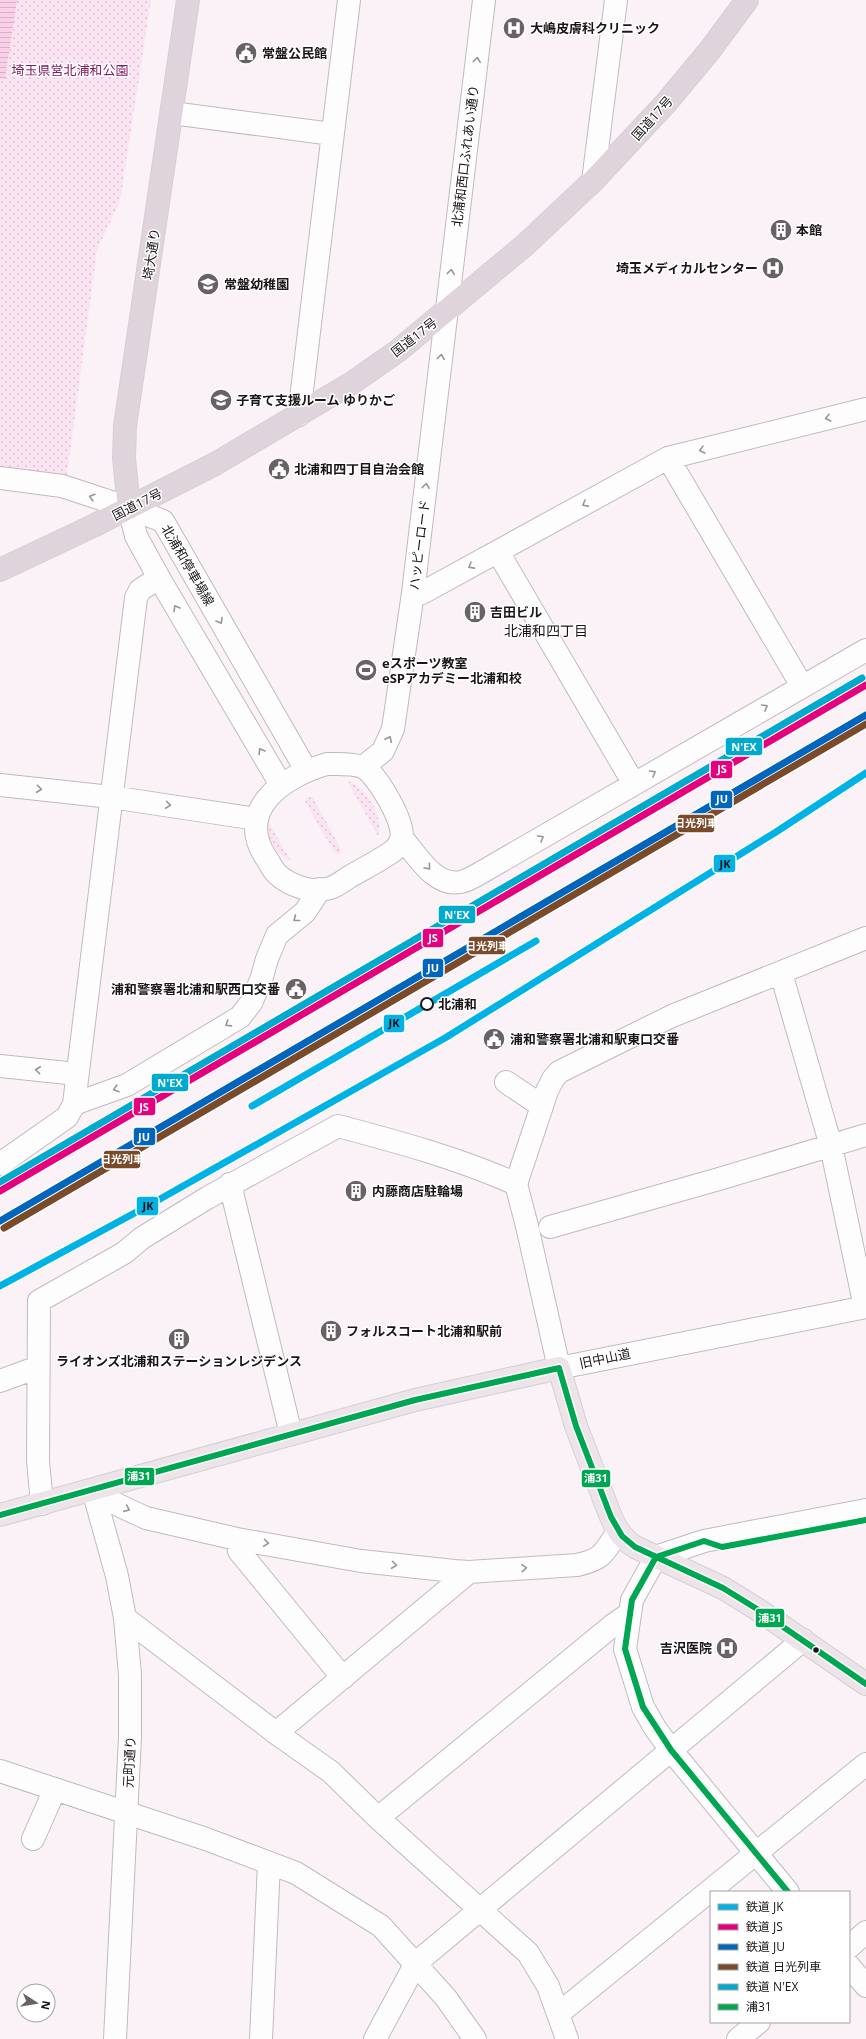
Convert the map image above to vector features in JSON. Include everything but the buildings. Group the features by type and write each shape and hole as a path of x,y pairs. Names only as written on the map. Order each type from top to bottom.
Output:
{"highway":[{"name":"埼大通り","path":"129,508 124,458 125,426 188,0"},
{"name":"国道17号","path":"0,570 129,508 215,464 352,383 398,350 525,245 593,181 666,104 748,0"}],"main road":[{"name":"旧中山道","path":"0,1515 454,1390 559,1368"},
{"path":"559,1368 576,1426 609,1512 618,1532 625,1540 635,1547 723,1588 803,1640 866,1684"}],"street":[{"path":"299,415 348,0"},
{"name":"北浦和西口ふれあい通り","path":"446,311 484,0"},
{"path":"593,181 616,0"},
{"path":"172,113 332,134"},
{"name":"ハッピーロード","path":"363,767 383,752 393,729 413,593 446,311"},
{"path":"413,593 422,593 668,458 866,409"},
{"path":"668,458 802,686"},
{"name":"北浦和停車場線","path":"0,478 62,486 164,521 306,770"},
{"path":"129,508 136,536 159,578 281,785"},
{"path":"498,552 634,784"},
{"path":"0,1164 67,1117 74,1104 136,598 140,590 159,578"},
{"path":"402,838 394,850 331,888 302,888 288,882 276,873 258,846 256,836 257,819 268,796 281,785 306,770 327,764 344,764 363,767 375,777 401,824 402,838 438,879 450,882 462,882 489,868 866,650"},
{"path":"0,785 111,797 257,819"},
{"path":"74,1104 127,1086 240,1017 251,1004 276,935 305,912 320,889"},
{"path":"559,1368 528,1226 516,1184 552,1079 559,1072 644,1028 866,938"},
{"path":"781,973 831,1146 865,1307"},
{"path":"0,1066 77,1074"},
{"path":"506,1082 542,1106"},
{"path":"42,1504 38,1461 39,1301 124,1253 142,1238 230,1184 338,1126 419,1148 492,1173 516,1184"},
{"path":"550,1227 866,1135"},
{"path":"230,1184 291,1434"},
{"name":"旧中山道","path":"559,1368 696,1339 865,1307"},
{"path":"0,1381 38,1366"},
{"path":"93,1490 116,1504 146,1518 237,1539 383,1564 469,1572 577,1565 591,1562 598,1560 603,1555 618,1532"},
{"name":"元町通り","path":"93,1490 117,1576 125,1618 130,1675 130,1737 127,1812 115,2039"},
{"path":"787,1891 671,1750 647,1714 635,1684 625,1649 629,1614 632,1600 656,1557 704,1541 866,1510"},
{"path":"237,1539 239,1551 343,1678"},
{"path":"276,1733 469,1572"},
{"path":"378,1818 613,1625 629,1614"},
{"path":"125,1618 276,1733 331,1772 378,1818 528,1953 548,1986 566,2039"},
{"path":"375,2039 416,1963 803,1640"},
{"path":"710,1891 866,1764"},
{"path":"0,1771 206,1839 296,1873 381,1926 446,1998 475,2039"},
{"path":"34,1839 55,1789"},
{"path":"261,2039 269,1863"},
{"path":"558,2014 710,1891"},
{"path":"850,1946 866,1932"},
{"path":"850,1967 866,1986"},
{"path":"738,2039 758,2023"}],"green space":[{"name":"埼玉県営北浦和公園","path":"0,0 151,0 120,201 97,250 66,483 0,474"},
{"path":"347,781 361,789 372,803 379,820 378,836"},
{"path":"307,797 313,798 341,849 340,854 335,853 305,802"},
{"path":"268,821 291,861 281,855 270,840"}],"shaded area":[{"path":"0,0 17,0 5,79 0,78"}],"rail line":[{"name":"N'EX","path":"0,1182 862,678"},
{"name":"JS","path":"0,1191 866,685"},
{"name":"JU","path":"0,1221 866,715"},
{"name":"日光列車","path":"4,1228 866,724"},
{"name":"JK","path":"0,1286 153,1203 445,1038 776,832 866,773"},
{"name":"JK","path":"252,1106 536,941"}],"transit line":[{"name":"浦31","path":"559,1368 576,1426 611,1517 622,1536 635,1547 723,1588 757,1609 866,1684"},
{"name":"浦31","path":"0,1515 415,1400 559,1368"},
{"name":"浦31","path":"656,1557 704,1541 722,1547 866,1520"},
{"name":"浦31","path":"656,1557 632,1600 625,1649 643,1707 671,1750 787,1891"}],"place":[{"name":"大嶋皮膚科クリニック","path":"514,28"},
{"name":"常盤公民館","path":"246,53"},
{"name":"本館","path":"781,230"},
{"name":"埼玉メディカルセンター","path":"773,268"},
{"name":"常盤幼稚園","path":"208,284"},
{"name":"子育て支援ルーム ゆりかご","path":"221,400"},
{"name":"北浦和四丁目自治会館","path":"279,469"},
{"name":"吉田ビル","path":"475,612"},
{"name":"eスポーツ教室 eSPアカデミー北浦和校","path":"366,670"},
{"name":"浦和警察署北浦和駅西口交番","path":"296,989"},
{"name":"北浦和","path":"427,1004"},
{"name":"浦和警察署北浦和駅東口交番","path":"494,1039"},
{"name":"内藤商店駐輪場","path":"356,1191"},
{"name":"フォルスコート北浦和駅前","path":"331,1331"},
{"name":"ライオンズ北浦和ステーションレジデンス","path":"179,1339"},
{"name":"吉沢医院","path":"727,1648"}],"district":[{"name":"北浦和四丁目","path":"546,631"}]}
